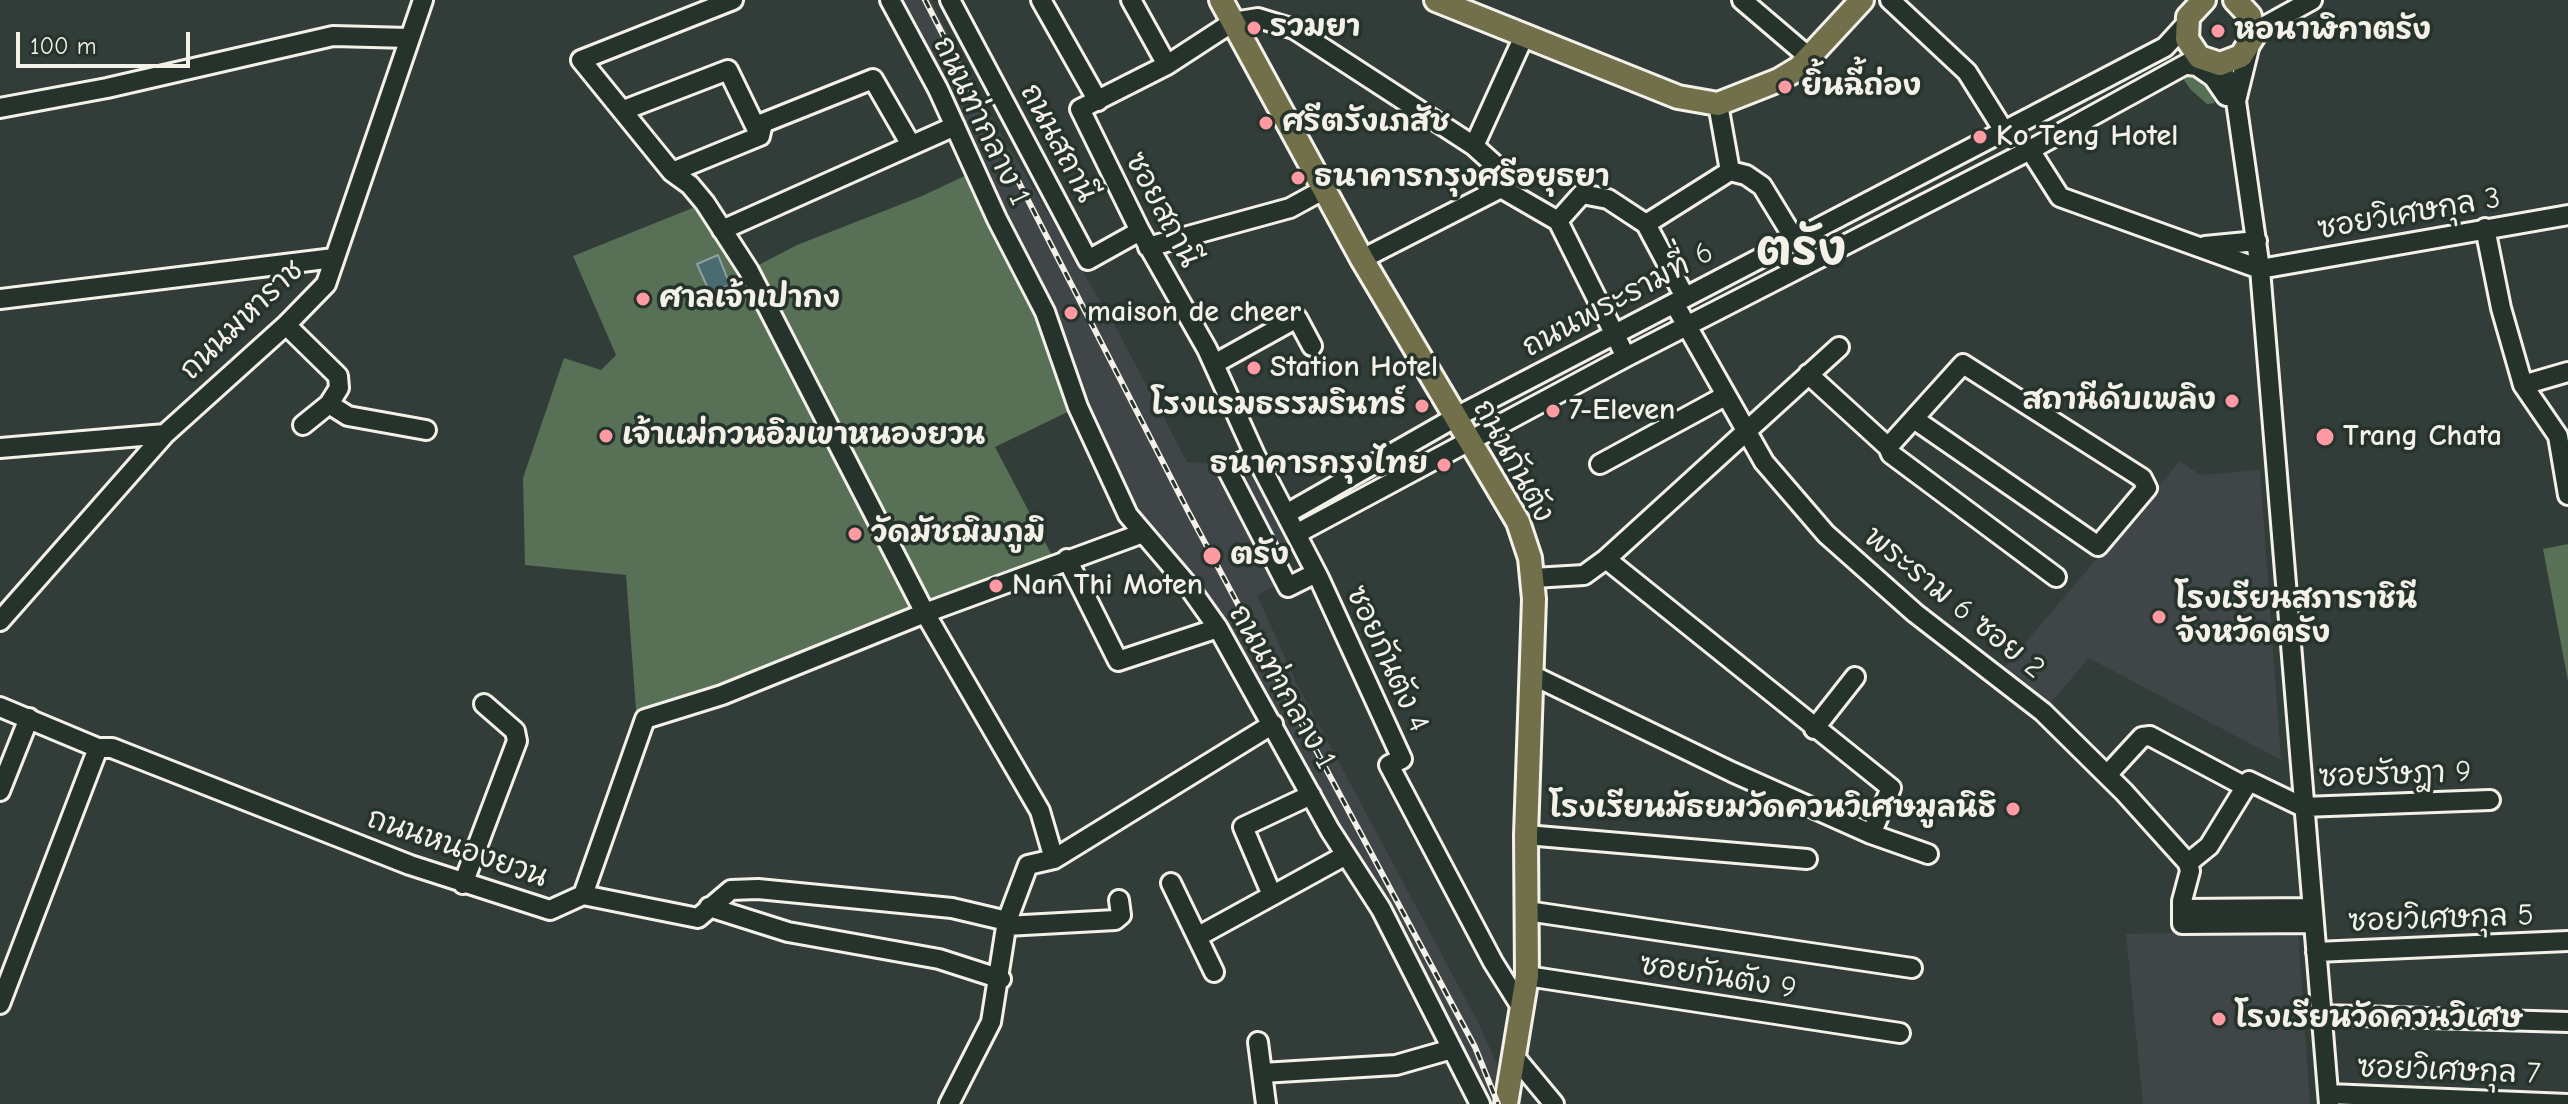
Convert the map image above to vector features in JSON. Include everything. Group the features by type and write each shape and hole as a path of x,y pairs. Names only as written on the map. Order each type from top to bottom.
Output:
{"main road":[{"name":"ถนนกันตัง","path":"1221,0 1362,259 1471,438 1518,522 1533,578 1526,835 1527,976 1506,1104"},
{"path":"1436,0 1678,97 1718,104 1779,80 1810,58 1862,0"},
{"path":"2204,0 2184,14 2187,39 2203,62 2241,56 2250,44 2250,16 2235,0"}],"street":[{"name":"ถนนมหาราช","path":"0,621 165,434 286,325 326,284 423,0"},
{"path":"733,0 581,60 672,172 690,185 749,271 925,613 1040,811 1054,859"},
{"name":"ถนนท่ากลาง 1","path":"890,0 955,126 1049,322 1082,417 1128,515 1218,628 1311,795 1381,909 1480,1104"},
{"name":"ถนนสถานี","path":"950,0 1088,260 1144,239"},
{"path":"1041,0 1098,101 1167,65 1233,22 1258,18 1294,29 1474,146 1494,164 1501,188 1558,221 1626,357"},
{"path":"1131,0 1167,65"},
{"path":"1742,0 1810,58"},
{"path":"1890,0 1967,72 2004,131"},
{"path":"2312,0 2265,26 2250,44 2236,101 2260,269 2329,1099"},
{"name":"ถนนพระรามที่ 6","path":"1286,514 1456,417 2165,47 2184,14"},
{"path":"1474,146 1525,34"},
{"path":"0,108 107,88 333,36 409,38"},
{"path":"2203,62 2236,101 2223,94 2213,77 2197,66 2203,62"},
{"name":"ถนนพระรามที่ 6","path":"1296,534 1626,357 2203,62"},
{"path":"624,110 728,70 760,136"},
{"path":"760,136 763,123 873,79 911,145"},
{"name":"ซอยสถานี","path":"1098,101 1080,109 1144,239 1214,364 1275,493"},
{"path":"1718,104 1730,171"},
{"path":"722,230 955,126"},
{"path":"672,172 760,136"},
{"path":"2030,150 2060,197 2260,269"},
{"path":"1558,221 1582,194 1608,199 1646,224 1730,171 1746,175 1762,186 1795,240"},
{"path":"1362,259 1501,188"},
{"path":"1144,239 1290,208 1323,190"},
{"name":"ซอยวิเศษกุล 3","path":"2260,269 2568,215"},
{"name":"พระราม 6 ซอย 2","path":"1646,224 1680,300 1686,326 1764,462 1826,534 1915,613 2043,712 2107,775 2188,863"},
{"path":"2485,228 2501,308 2523,385 2558,436 2568,495"},
{"path":"2202,246 2257,241"},
{"path":"0,299 334,258"},
{"path":"1214,364 1297,318 1312,346"},
{"path":"286,325 338,376 339,388 329,404 303,425"},
{"path":"1533,578 1584,575 1606,559 1744,430 1839,347"},
{"path":"1888,447 1963,364 2142,478 2147,488 2098,546 1914,419"},
{"path":"2523,385 2568,372"},
{"path":"1808,374 1888,447 1891,454 2056,577"},
{"path":"1600,464 1725,396"},
{"path":"329,404 348,416 426,430"},
{"path":"0,448 165,434"},
{"path":"1255,455 1227,469 1261,535 1288,587 1316,573"},
{"name":"ซอยกันตัง 4","path":"1275,493 1316,573 1402,759 1389,765 1493,962 1523,1010"},
{"name":"ถนนหนองยวน","path":"0,707 98,748 112,748 463,884 550,910 583,895 645,719 722,695 925,613 1143,533"},
{"path":"1067,559 1118,661 1218,628"},
{"path":"1606,559 1891,788 1871,834"},
{"path":"1530,674 1871,834 1928,854"},
{"path":"1814,729 1855,677"},
{"path":"463,884 517,741 515,731 484,704"},
{"path":"0,791 29,718"},
{"path":"949,1104 991,1022 1001,979 1006,924 1028,865 1054,859 1273,724"},
{"path":"2107,775 2142,737 2150,736 2244,786"},
{"path":"0,1004 98,748"},
{"path":"2303,807 2255,781 2244,786 2209,846 2188,863 2190,871 2182,924 2312,916"},
{"path":"1272,895 1243,827 1311,795"},
{"name":"ซอยรัษฎา 9","path":"2303,807 2490,800"},
{"path":"1526,835 1807,859"},
{"path":"1197,937 1346,855"},
{"path":"1171,883 1214,972"},
{"path":"583,895 698,918 731,890 758,889 952,908 1006,924 1115,920 1121,915 1119,900"},
{"path":"709,907 788,932 939,959 1001,979"},
{"path":"1527,911 1912,968"},
{"name":"ซอยวิเศษกุล 5","path":"2316,952 2568,941"},
{"name":"ซอยกันตัง 9","path":"1527,976 1900,1033"},
{"path":"2323,1015 2568,1022"},
{"path":"1258,1042 1266,1104"},
{"path":"1262,1073 1396,1065 1452,1049"},
{"path":"1514,1056 1554,1104"},
{"name":"ซอยวิเศษกุล 7","path":"2329,1099 2568,1104"}],"shaded area":[{"path":"904,0 931,0 994,122 1119,333 1187,462 1213,464 1279,583 1257,595 1296,682 1481,1028 1514,1104 1488,1104 1410,950 1148,531 993,192 973,135"},
{"name":"โรงเรียนสภาราชินี จังหวัดตรัง","path":"2180,461 2200,475 2260,470 2281,760 2089,658 2046,708 2002,670"},
{"path":"1252,462 1292,541 1274,550 1236,470"},
{"name":"โรงเรียนวัดควนวิเศษ","path":"2298,931 2310,1104 2143,1104 2126,934"}],"green space":[{"path":"2185,71 2203,79 2215,103 2207,104 2191,90 2184,80"},
{"path":"975,171 1078,407 995,447 1056,563 645,719 636,710 626,575 525,565 523,478 564,358 601,370 616,355 573,256 705,203 749,270 797,245 922,196"},
{"path":"2568,544 2568,681 2543,549"}],"water":[{"path":"718,255 730,285 710,293 697,264"}],"railway":[{"path":"925,0 1188,511 1475,1047 1498,1104"}],"place":[{"name":"รวมยา","path":"1254,28"},
{"name":"หอนาฬิกาตรัง","path":"2218,31"},
{"name":"ยิ้นฉี้ถ่อง","path":"1785,87"},
{"name":"ศรีตรังเภสัช","path":"1266,123"},
{"name":"Ko Teng Hotel","path":"1980,137"},
{"name":"ธนาคารกรุงศรีอยุธยา","path":"1298,178"},
{"name":"ศาลเจ้าเปากง","path":"643,299"},
{"name":"maison de cheer","path":"1071,313"},
{"name":"Station Hotel","path":"1254,368"},
{"name":"สถานีดับเพลิง","path":"2232,401"},
{"name":"โรงแรมธรรมรินทร์","path":"1422,406"},
{"name":"7-Eleven","path":"1553,411"},
{"name":"เจ้าเเม่กวนอิมเขาหนองยวน","path":"606,436"},
{"name":"Trang Chata","path":"2325,437"},
{"name":"ธนาคารกรุงไทย","path":"1444,465"},
{"name":"วัดมัชฌิมภูมิ","path":"855,534"},
{"name":"ตรัง","path":"1212,556"},
{"name":"Nan Thi Moten","path":"996,586"},
{"name":"โรงเรียนสภาราชินี จังหวัดตรัง","path":"2159,617"},
{"name":"โรงเรียนมัธยมวัดควนวิเศษมูลนิธิ","path":"2013,809"},
{"name":"โรงเรียนวัดควนวิเศษ","path":"2219,1019"}],"district":[{"name":"ตรัง","path":"1801,251"}]}
